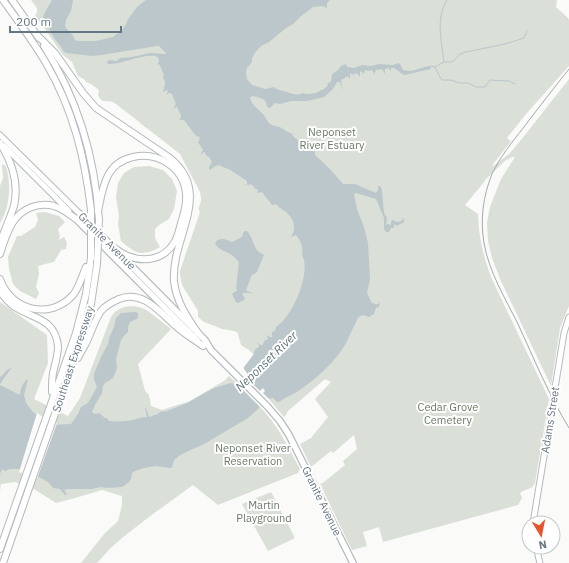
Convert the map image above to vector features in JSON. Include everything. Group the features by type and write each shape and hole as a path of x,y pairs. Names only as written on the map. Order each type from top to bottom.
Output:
{"highway":[{"path":"3,0 40,53 53,76 74,124 87,176 89,210"},
{"path":"8,0 47,56 70,104 80,129 86,154 92,180 97,219"},
{"name":"Southeast Expressway","path":"3,563 24,485 52,408 52,392 76,319 86,268 92,259 98,211 97,193 92,166 78,115 62,77 50,54 12,0"},
{"name":"Southeast Expressway","path":"0,1 38,54 62,101 71,126 85,183 89,210 94,290 88,317 71,370 52,408 24,485 0,539"},
{"path":"37,35 55,52 86,97 96,108 170,158 185,176 190,190 190,204 175,263 174,281 182,307 198,333"},
{"path":"0,143 6,152 12,168 16,190 13,207 0,242"},
{"path":"98,211 108,175 118,164 130,157 147,155 162,159 174,168 184,183 186,197 185,207 176,239 166,252 160,256 143,260 124,254 110,245"},
{"path":"0,254 14,222 20,214 27,209 40,205 49,205 78,216"},
{"name":"Granite Avenue","path":"78,216 203,346 211,350"},
{"name":"Granite Avenue","path":"78,216 110,245 205,340 211,350 277,417 291,438 353,563"},
{"path":"52,408 80,320 92,259"},
{"path":"0,279 8,294 18,303 27,308 50,308 63,303 72,295 77,289 86,268"},
{"path":"0,291 14,306 45,322 53,332 57,341 58,352 53,374 52,392"},
{"path":"71,370 102,310 109,304 122,298 135,297 148,302 178,328 203,346"},
{"path":"0,549 24,485"},
{"path":"0,560 24,485"}],"main road":[{"name":"Granite Avenue","path":"0,135 78,216"},
{"name":"Granite Avenue","path":"0,143 78,216"},
{"name":"Adams Street","path":"534,515 564,333 569,317"}],"green space":[{"name":"Neponset River Estuary","path":"31,0 557,0 556,7 569,20 569,66 526,114 507,138 511,141 492,167 509,154 569,79 569,306 560,328 551,386 500,279 492,258 488,241 487,222 490,207 501,179 515,157 506,160 485,180 465,205 478,214 482,246 491,277 549,399 535,483 532,487 520,493 522,498 518,505 383,542 379,527 363,532 367,546 352,550 320,484 345,465 343,461 357,449 354,435 333,453 331,451 311,467 300,444 311,438 328,417 315,399 331,382 325,379 288,411 284,417 268,398 260,407 282,436 300,469 298,473 218,505 193,485 123,537 97,563 81,563 105,533 118,521 122,505 122,496 102,490 56,503 34,489 15,482 1,484 0,491 0,302 47,335 48,363 34,399 68,416 80,398 111,317 114,313 128,306 139,307 148,311 171,329 138,364 145,391 149,395 151,406 162,410 188,402 224,381 229,376 238,384 247,376 244,367 254,355 241,345 237,332 222,329 204,322 198,317 198,311 182,285 180,271 200,212 199,208 201,199 200,192 180,154 116,104 102,100 98,95 99,90 78,76 72,62 63,55 35,15 37,13 37,8"},
{"path":"2,164 5,165 9,178 9,194 6,210 0,223 0,186 3,178"},
{"path":"149,166 163,170 172,179 177,191 174,209 169,219 155,229 155,238 160,247 148,252 139,253 121,241 116,197 118,183 124,173 134,167"},
{"path":"45,212 59,216 65,222 58,229 60,236 59,240 64,237 67,243 66,249 61,250 54,262 38,266 39,274 36,287 39,293 36,299 20,291 13,284 9,269 8,257 17,236 21,236 35,227 38,220 36,213"},
{"name":"Martin Playground","path":"271,492 295,538 268,551 242,504"}],"water":[{"name":"Neponset River","path":"52,0 73,0 71,11 66,20 65,26 75,40 96,41 113,37 122,30 137,7 146,0 330,0 327,3 327,8 322,6 313,7 269,42 261,46 254,54 252,62 247,68 247,79 252,85 265,89 274,87 279,90 295,94 312,94 327,87 328,83 331,82 332,74 341,66 346,64 347,67 354,68 362,65 393,65 398,63 403,70 407,71 430,66 431,69 404,75 394,68 391,68 391,72 389,68 385,69 385,74 382,69 376,70 375,75 372,70 365,70 364,74 361,71 360,77 355,73 354,75 350,74 350,79 348,76 341,80 343,91 340,82 337,82 333,89 324,97 307,101 291,101 280,104 275,103 270,108 267,107 266,101 263,99 253,96 250,97 253,105 264,115 269,123 293,134 292,135 297,140 307,146 306,147 308,149 315,152 315,155 343,184 355,184 376,193 378,186 380,186 382,190 384,213 387,218 386,225 391,225 393,220 397,222 405,218 403,223 397,226 394,224 394,228 391,228 389,232 386,232 384,229 384,218 376,199 356,193 354,194 357,209 368,243 370,279 367,293 372,303 378,304 380,302 379,307 376,308 374,314 369,317 363,315 358,318 347,342 336,358 300,390 279,402 273,398 266,399 248,418 204,444 179,456 174,460 171,468 156,466 144,468 132,473 131,479 122,487 68,489 64,490 67,494 65,495 60,489 53,488 48,482 41,478 18,469 10,469 5,471 2,469 0,474 0,385 20,395 22,386 28,379 24,395 26,403 33,412 52,425 71,424 81,407 88,403 97,387 94,374 108,344 116,318 121,313 136,312 138,313 138,318 130,322 128,332 121,340 116,359 117,368 113,378 103,386 102,393 92,412 95,414 99,413 109,421 133,420 147,417 145,408 149,417 187,403 214,388 231,383 238,385 247,376 244,367 254,354 255,349 259,347 256,342 263,345 264,341 268,339 266,335 272,337 272,332 275,331 276,327 282,322 294,305 299,294 304,272 302,246 296,235 291,237 294,231 294,225 290,216 276,204 272,205 262,192 257,193 258,190 254,189 255,188 251,184 244,186 247,184 247,181 232,171 220,165 210,170 209,169 212,162 209,157 204,152 200,155 203,150 198,143 200,137 196,136 184,120 179,120 181,115 177,107 173,109 176,104 172,94 169,93 166,95 167,90 163,92 165,83 163,78 164,75 159,64 157,65 159,61 158,57 140,57 114,64 108,64 107,62 109,60 117,61 120,58 150,53 166,53 159,46 157,46 92,56 66,53 54,38 43,18 45,11"},
{"path":"245,231 247,231 251,236 257,250 264,255 257,272 252,275 246,290 253,294 242,294 245,298 238,303 232,294 237,291 236,288 239,263 231,254 221,249 215,243 221,239 232,242 242,237"},
{"path":"12,367 0,384 0,376 1,377"}],"pier":[{"path":"246,377 260,391 263,388 265,391 263,393 269,399 260,407 238,385"},
{"path":"37,413 51,422 57,423 37,479 19,472"}],"waterway":[{"path":"444,62 440,35 440,21 443,8 447,0"},
{"path":"430,66 435,67 444,62 454,61 460,54 466,52 505,44 524,38 527,31"},
{"path":"435,67 442,80 468,83 476,87 485,87 490,80 509,81 515,84"}],"tram line":[{"path":"569,69 502,156 489,182 484,199 482,217 486,254 494,275 548,390 569,428"}],"park label":[{"name":"Cedar Grove Cemetery","path":"448,413"},
{"name":"Neponset River Reservation","path":"253,454"}]}
